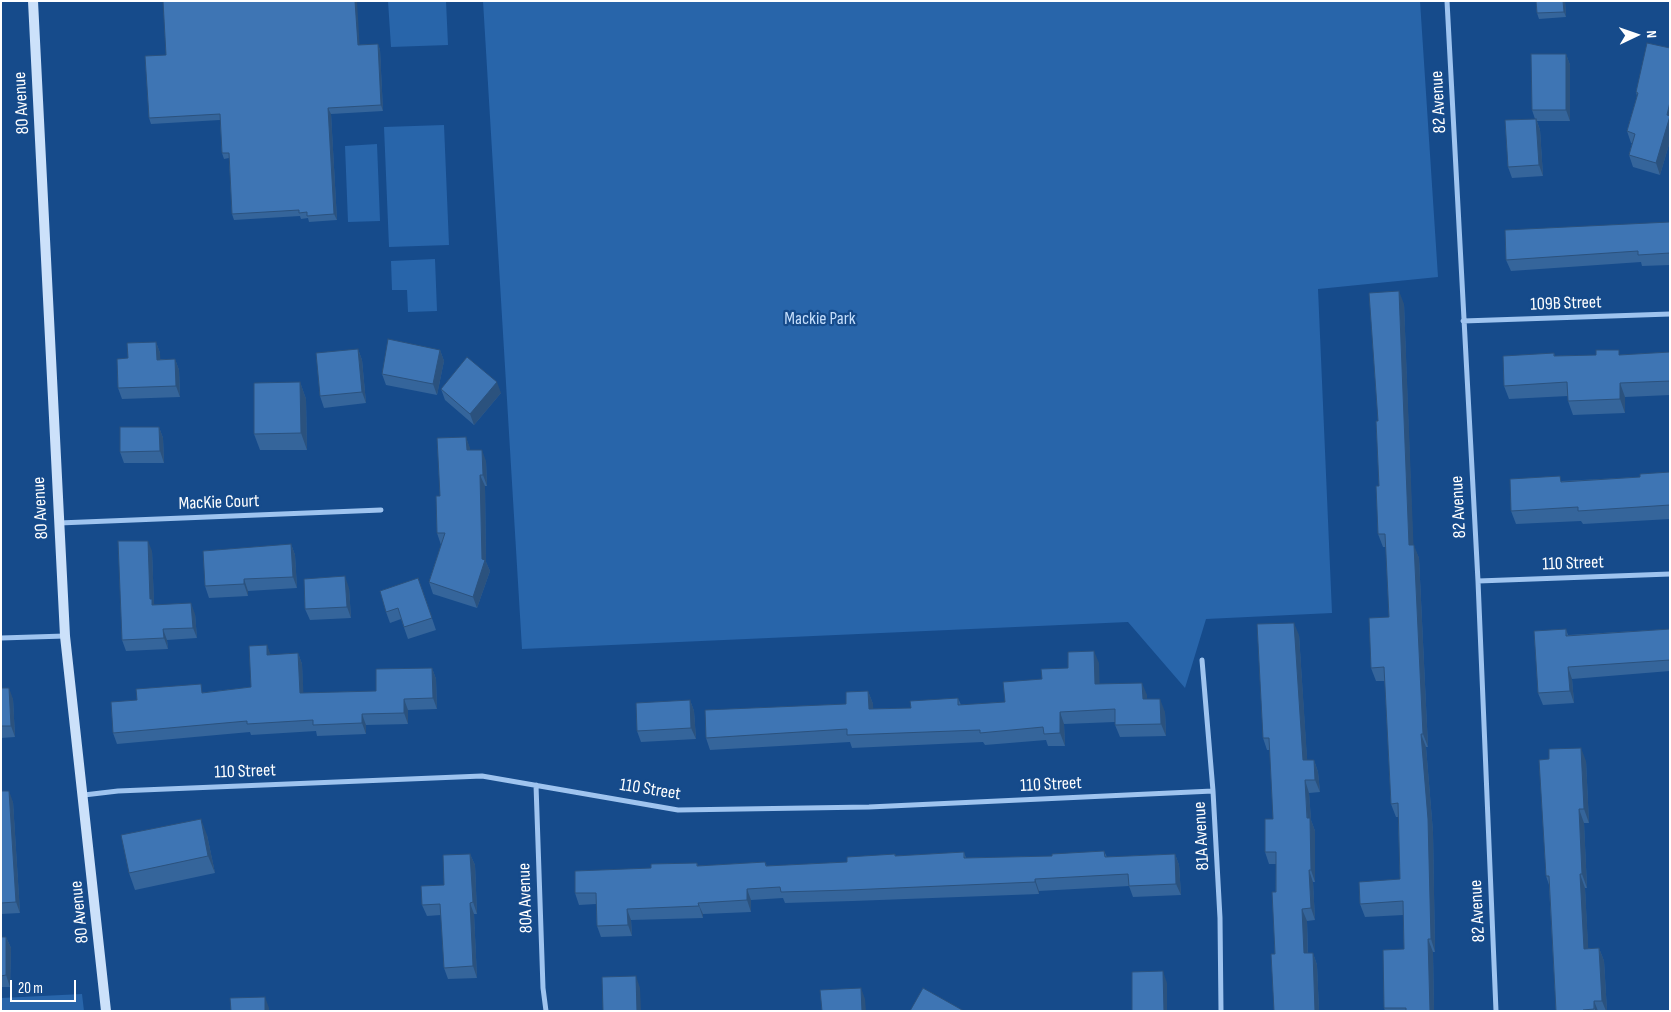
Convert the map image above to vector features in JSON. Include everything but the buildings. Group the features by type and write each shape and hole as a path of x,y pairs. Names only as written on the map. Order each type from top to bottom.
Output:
{"street":[{"name":"80 Avenue","path":"34,1 65,636 84,795 106,1011"},
{"name":"82 Avenue","path":"1447,1 1478,581 1496,1011"},
{"name":"109B Street","path":"1463,321 1670,314"},
{"name":"MacKie Court","path":"58,523 381,510"},
{"name":"110 Street","path":"1478,581 1670,574"},
{"path":"1,638 65,636"},
{"name":"81A Avenue","path":"1202,660 1214,791 1220,918 1221,1011"},
{"name":"110 Street","path":"84,795 107,791 482,776 678,810 869,807 1214,791"},
{"name":"80A Avenue","path":"536,785 543,988 546,1011"}],"green space":[{"path":"388,1 446,1 448,45 391,47"},
{"name":"Mackie Park","path":"483,1 1420,1 1438,277 1318,289 1332,613 1206,619 1185,688 1128,622 522,649"},
{"path":"444,125 449,245 389,247 384,127"},
{"path":"377,144 380,221 348,222 345,146"},
{"path":"435,259 437,311 408,312 407,290 392,290 391,261"},
{"path":"82,994 84,1011 1,1011 1,998"}]}
